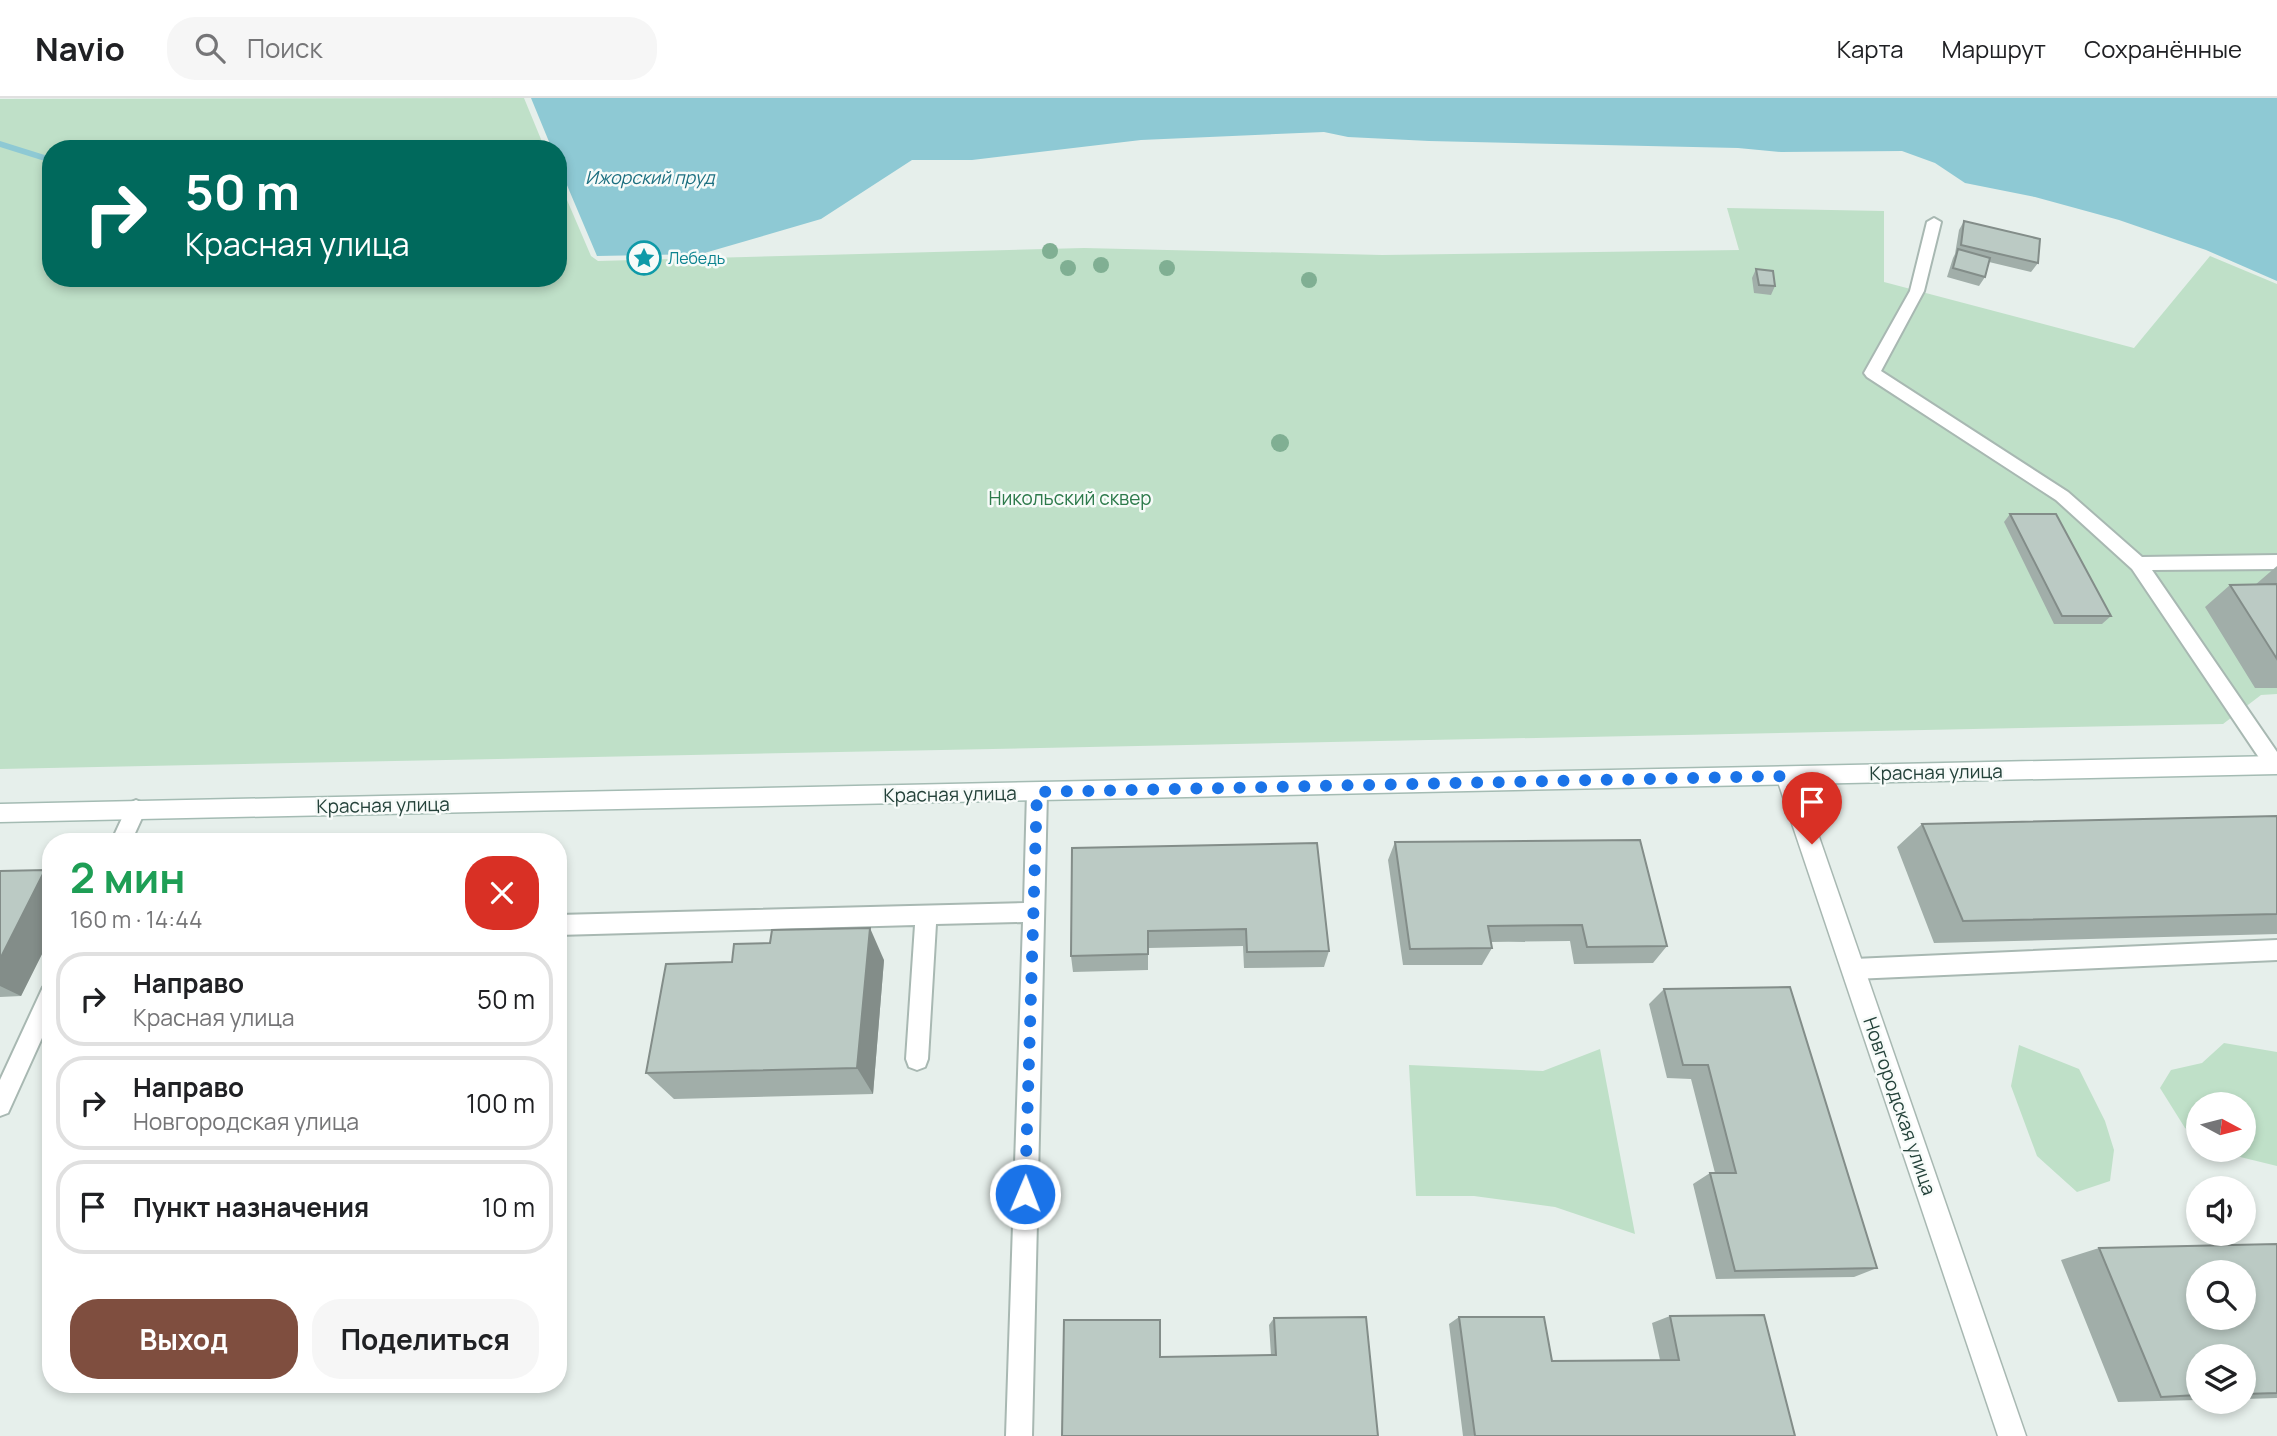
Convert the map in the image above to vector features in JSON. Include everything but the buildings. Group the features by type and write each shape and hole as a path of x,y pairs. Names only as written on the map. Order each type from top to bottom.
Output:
{"main road":[{"name":"Красная улица","path":"0,813 2276,765"},
{"name":"Новгородская улица","path":"1787,776 2012,1436"}],"lane":[{"path":"1934,222 1917,291 1872,373 2062,496 2138,564 2276,765"},
{"path":"2138,564 2277,562"},
{"path":"1018,1436 1037,792"},
{"path":"125,833 136,810"},
{"path":"567,925 1033,912"},
{"path":"917,1059 926,915"},
{"path":"1854,969 2277,950"},
{"path":"0,1105 42,1014"}],"green space":[{"name":"Никольский сквер","path":"524,98 541,140 42,140 42,287 567,287 567,200 591,256 598,261 1084,248 1382,255 1739,250 1727,208 1884,211 1884,282 2134,348 2210,256 2277,284 2277,694 2261,695 2223,724 0,769 0,99"},
{"path":"2224,1043 2277,1052 2277,1166 2256,1161 2256,1092 2186,1092 2185,1128 2160,1088 2171,1070 2202,1063"},
{"path":"2019,1045 2079,1069 2105,1121 2114,1150 2110,1181 2077,1192 2037,1156 2011,1086"},
{"path":"1600,1049 1635,1234 1555,1207 1474,1196 1416,1196 1409,1065 1543,1071"}],"water":[{"name":"Ижорский пруд","path":"531,98 2277,98 2277,281 2206,250 2119,220 2035,197 1965,183 1935,163 1902,151 1781,152 1738,148 1429,141 1348,137 1324,132 1141,140 972,160 912,160 821,219 701,254 597,256 567,185 567,140 548,140"}],"waterway":[{"path":"0,144 42,157"}],"place":[{"name":"Лебедь","path":"644,258"}],"route":[{"path":"1025,1194 1037,792 1787,776 1812,844"}]}
